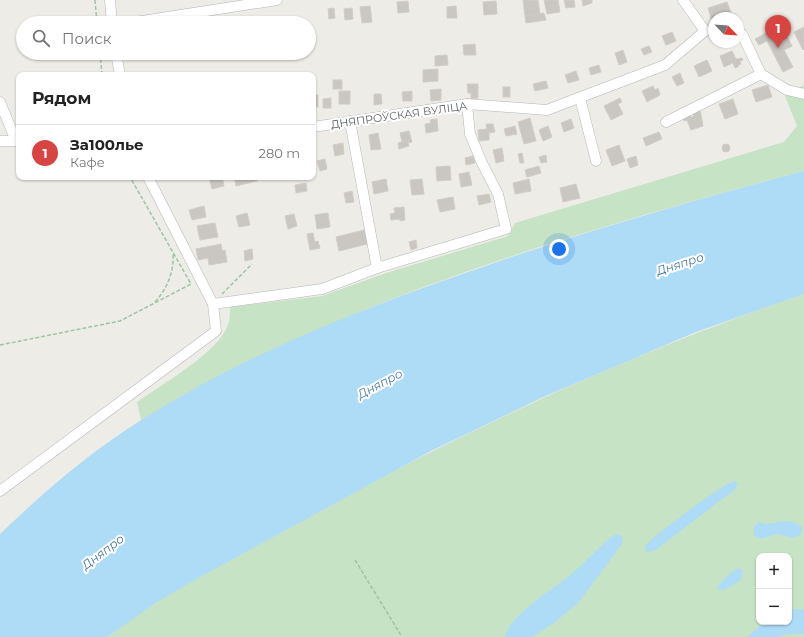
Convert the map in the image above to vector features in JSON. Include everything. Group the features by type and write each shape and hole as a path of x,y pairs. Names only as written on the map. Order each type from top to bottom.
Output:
{"street":[{"path":"110,0 111,16"},
{"path":"174,16 277,0"},
{"path":"684,0 708,30"},
{"name":"ДНЯПРОЎСКАЯ ВУЛІЦА","path":"316,127 466,104 547,110 665,65 708,32"},
{"path":"744,38 761,74 787,90 804,94"},
{"path":"117,60 119,72"},
{"path":"666,122 761,74"},
{"path":"580,98 596,161"},
{"path":"0,102 16,142 0,141"},
{"path":"213,304 322,290 377,268 506,229 498,194 482,163 470,134 466,104"},
{"path":"350,121 377,268"},
{"path":"0,491 216,331 213,304 150,180"}],"path":[{"path":"95,0 96,16"},
{"path":"101,60 102,72"},
{"path":"0,345 120,321 191,284 132,180"},
{"path":"154,304 170,278 174,263 173,253"},
{"path":"213,304 252,264"},
{"path":"355,560 402,637"}],"green space":[{"path":"804,85 804,171 633,218 548,244 380,304 299,338 219,377 141,420 137,402 202,357 213,346 228,325 230,318 230,307 322,296 386,273 508,236 515,223 784,142 797,126 785,96"},
{"path":"804,294 804,637 107,637 126,622 168,594 344,497 537,401 669,344"}],"water":[{"name":"Дняпро","path":"804,171 804,294 696,332 541,398 431,451 200,577 157,602 107,637 0,637 0,534 68,473 87,458 124,431 176,399 210,380 280,346 387,301 517,255 612,225"},
{"path":"735,481 738,485 734,490 657,549 646,553 645,546 661,532 704,499 729,483"},
{"path":"785,521 793,522 802,527 801,534 794,538 777,534 760,539 754,535 754,527 759,522 767,524"},
{"path":"616,534 622,536 622,544 578,603 554,623 532,637 505,637 508,628 524,610 575,571 605,542"},
{"path":"739,568 743,571 740,581 724,590 717,589 726,577"},
{"path":"792,610 804,610 804,634 789,634 776,637 747,637 761,625 792,625"}],"building":[{"path":"523,0 538,0 540,14 525,16"},
{"path":"544,0 558,0 560,12 547,14"},
{"path":"564,0 574,0 575,7 566,8"},
{"path":"582,0 592,0 592,3 583,6"},
{"path":"408,1 409,12 398,13 397,2"},
{"path":"496,1 497,14 484,15 483,2"},
{"path":"727,2 731,12 709,12 708,8"},
{"path":"370,6 372,22 362,23 360,7"},
{"path":"456,6 457,18 447,18 447,7"},
{"path":"334,8 335,18 329,19 328,9"},
{"path":"352,8 353,19 345,20 344,9"},
{"path":"544,13 546,20 526,23 525,16"},
{"path":"781,25 792,46 784,50 793,67 783,72 767,41 759,45 755,39"},
{"path":"804,27 804,49 803,50 794,32"},
{"path":"672,32 676,41 666,45 662,36"},
{"path":"475,44 476,55 464,55 463,45"},
{"path":"649,46 652,52 644,55 641,49"},
{"path":"623,50 627,62 619,65 615,53"},
{"path":"732,51 736,59 742,58 743,60 740,61 741,64 735,68 733,63 724,67 720,56"},
{"path":"447,55 448,65 435,66 435,56"},
{"path":"707,60 712,71 699,77 694,66"},
{"path":"599,65 601,72 591,75 589,68"},
{"path":"438,69 438,81 423,82 423,70"},
{"path":"576,71 579,80 568,83 565,75"},
{"path":"680,73 684,83 677,86 672,77"},
{"path":"333,80 342,80 342,89 333,89"},
{"path":"546,81 548,88 535,91 533,84"},
{"path":"467,84 478,84 478,98 471,99 471,93 468,93"},
{"path":"768,85 772,97 756,102 752,90"},
{"path":"653,86 655,90 658,88 660,95 647,102 642,91"},
{"path":"503,87 510,87 510,97 503,97"},
{"path":"441,89 441,100 431,101 430,90"},
{"path":"339,91 350,91 350,104 339,104"},
{"path":"412,91 412,101 403,101 402,92"},
{"path":"374,94 381,94 382,104 374,105"},
{"path":"316,95 318,95 318,107 316,107"},
{"path":"331,98 331,108 323,108 323,99"},
{"path":"620,98 622,102 618,104 623,114 611,120 604,106"},
{"path":"733,99 738,114 725,119 719,104"},
{"path":"700,109 703,126 691,130 687,120 684,121 683,117 690,114 691,117 694,116 693,112"},
{"path":"530,118 536,141 524,144 518,122"},
{"path":"437,119 438,131 426,133 425,124 431,123 430,120"},
{"path":"571,119 574,128 564,132 561,123"},
{"path":"486,124 493,124 495,132 489,133 489,140 479,141 478,130 487,129"},
{"path":"515,126 517,134 506,136 504,129"},
{"path":"548,126 552,137 543,141 539,130"},
{"path":"409,131 412,142 408,143 409,146 399,149 398,143 402,142 400,133"},
{"path":"659,132 662,139 646,146 643,138"},
{"path":"378,133 381,149 371,150 369,135"},
{"path":"343,143 344,154 335,156 333,145"},
{"path":"724,144 728,144 730,148 728,152 724,152 722,150 722,146"},
{"path":"619,145 625,161 612,166 606,150"},
{"path":"502,148 504,161 496,163 493,150"},
{"path":"522,153 524,163 520,163 518,154"},
{"path":"546,155 547,162 541,163 539,157"},
{"path":"473,156 475,163 466,165 465,158"},
{"path":"636,156 638,165 630,168 627,159"},
{"path":"325,159 327,169 320,171 317,161"},
{"path":"450,166 451,180 437,181 436,167"},
{"path":"539,166 541,173 527,177 525,170"},
{"path":"469,172 472,185 461,187 459,174"},
{"path":"386,179 388,191 374,194 372,182"},
{"path":"422,179 424,194 412,195 410,180"},
{"path":"529,179 531,191 515,194 513,183"},
{"path":"210,180 223,180 224,186 212,189"},
{"path":"235,180 257,180 257,181 236,186"},
{"path":"306,183 307,191 296,193 295,185"},
{"path":"576,184 580,198 563,202 560,188"},
{"path":"352,191 354,202 346,203 344,193"},
{"path":"489,194 491,202 479,205 477,196"},
{"path":"453,197 455,209 440,212 437,200"},
{"path":"204,206 206,217 192,220 189,210"},
{"path":"404,207 405,220 391,220 390,214 395,213 394,208"},
{"path":"247,213 250,225 239,227 236,216"},
{"path":"328,213 330,227 317,229 315,215"},
{"path":"294,214 297,226 288,229 285,216"},
{"path":"215,223 218,237 200,240 197,226"},
{"path":"364,230 367,244 339,251 336,237"},
{"path":"313,233 315,242 318,241 320,248 310,250 307,234"},
{"path":"416,240 417,248 411,250 409,242"},
{"path":"221,244 222,251 225,250 227,262 209,265 208,258 198,260 196,249"},
{"path":"252,249 253,259 245,261 244,251"}],"place":[{"name":"За100лье","path":"778,48"}]}
